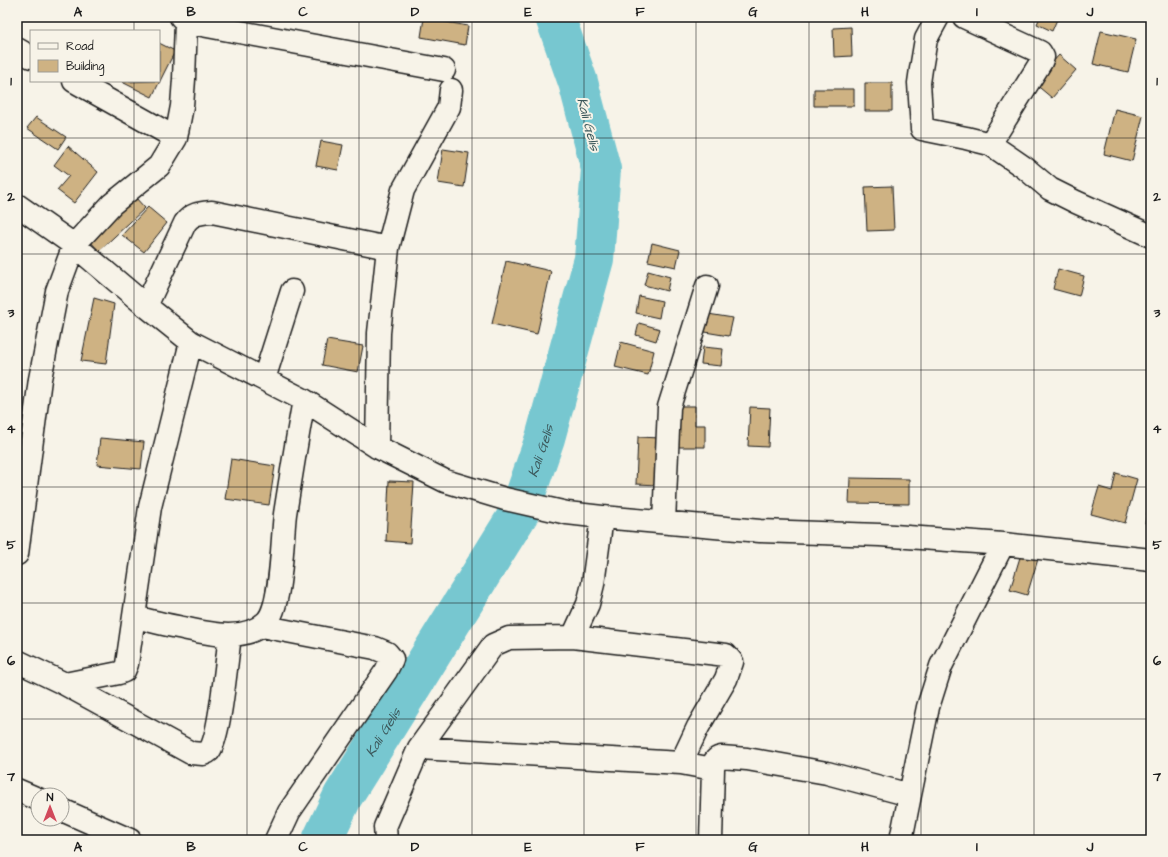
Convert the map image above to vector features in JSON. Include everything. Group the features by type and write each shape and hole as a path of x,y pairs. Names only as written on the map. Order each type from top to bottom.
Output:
{"street":[{"path":"938,17 926,39 921,69 919,83 922,129 990,144 1025,168 1050,189 1151,236"},
{"path":"964,17 1040,52 1043,57 990,144"},
{"path":"18,546 40,379 57,291 74,245 112,204 158,166 176,138 182,106 184,79 183,19 448,80 449,107 403,190 388,248 379,333 377,447"},
{"path":"17,49 30,56"},
{"path":"76,82 176,138"},
{"path":"17,205 74,245 191,342 304,400 377,447 445,481 505,499 567,513 602,518 760,531 880,535 1003,544 1151,560"},
{"path":"146,306 185,223 190,217 199,213 212,212 388,248"},
{"path":"664,522 669,411 707,286"},
{"path":"264,379 292,291"},
{"path":"64,684 119,674 124,671 127,664 150,507 191,342"},
{"path":"134,616 146,621 202,632 230,635 245,633 261,626 269,620 278,590 285,516 304,400"},
{"path":"573,637 588,604 593,584 602,518"},
{"path":"901,840 928,707 941,666 1003,544"},
{"path":"261,626 375,648 387,653 392,658 386,671 289,812 276,840"},
{"path":"17,661 64,684 191,753 203,754 209,751 216,733 230,635"},
{"path":"386,840 385,827 419,748 493,645 509,638 573,637 726,654 732,662 726,679 698,727 681,763"},
{"path":"419,748 681,763 714,769"},
{"path":"711,840 714,769 715,761 717,758 721,757 747,759 827,773 910,794"},
{"path":"17,790 30,796"},
{"path":"70,814 130,840"}],"building":[{"path":"1040,17 1058,17 1052,31 1037,24"},
{"path":"424,18 468,26 465,45 421,37"},
{"path":"851,27 852,56 834,57 833,28"},
{"path":"1101,31 1136,39 1128,72 1093,64"},
{"path":"160,44 175,51 160,81"},
{"path":"1059,55 1076,70 1052,98 1034,83"},
{"path":"122,82 160,82 152,97"},
{"path":"865,83 892,83 892,111 865,111"},
{"path":"814,89 854,89 854,106 814,106"},
{"path":"1115,109 1143,116 1132,161 1104,154"},
{"path":"36,117 66,137 58,149 27,128"},
{"path":"321,141 343,145 338,170 316,166"},
{"path":"68,146 98,172 74,203 57,190 69,176 54,165"},
{"path":"443,149 469,153 464,187 438,183"},
{"path":"892,186 894,230 867,231 865,187"},
{"path":"135,197 145,208 99,251 89,240"},
{"path":"148,207 167,223 144,252 122,235"},
{"path":"652,243 680,250 676,267 648,261"},
{"path":"506,261 551,271 537,334 492,324"},
{"path":"1058,269 1084,276 1079,296 1053,289"},
{"path":"648,271 670,277 667,291 644,285"},
{"path":"639,296 662,301 659,318 636,313"},
{"path":"94,298 114,304 106,364 81,361"},
{"path":"708,314 733,318 729,336 705,332"},
{"path":"639,323 660,329 656,341 636,335"},
{"path":"327,340 363,346 358,372 322,365"},
{"path":"621,342 654,351 648,375 615,367"},
{"path":"703,347 723,349 721,366 701,364"},
{"path":"674,406 695,406 695,425 705,425 705,447 674,447"},
{"path":"750,407 770,408 768,447 748,446"},
{"path":"638,437 661,438 659,485 636,484"},
{"path":"100,438 144,442 141,469 97,465"},
{"path":"231,459 275,466 269,505 225,499"},
{"path":"1116,473 1137,479 1125,523 1091,514 1099,487 1112,491"},
{"path":"850,478 909,479 909,504 849,503"},
{"path":"389,481 414,482 410,543 386,541"},
{"path":"1149,504 1151,504 1151,525 1145,523"},
{"path":"1021,554 1038,559 1027,595 1010,590"}],"waterway":[{"name":"Kali Gelis","path":"322,840 343,796 519,513 545,438 594,259 601,169 578,82 555,17"}]}
